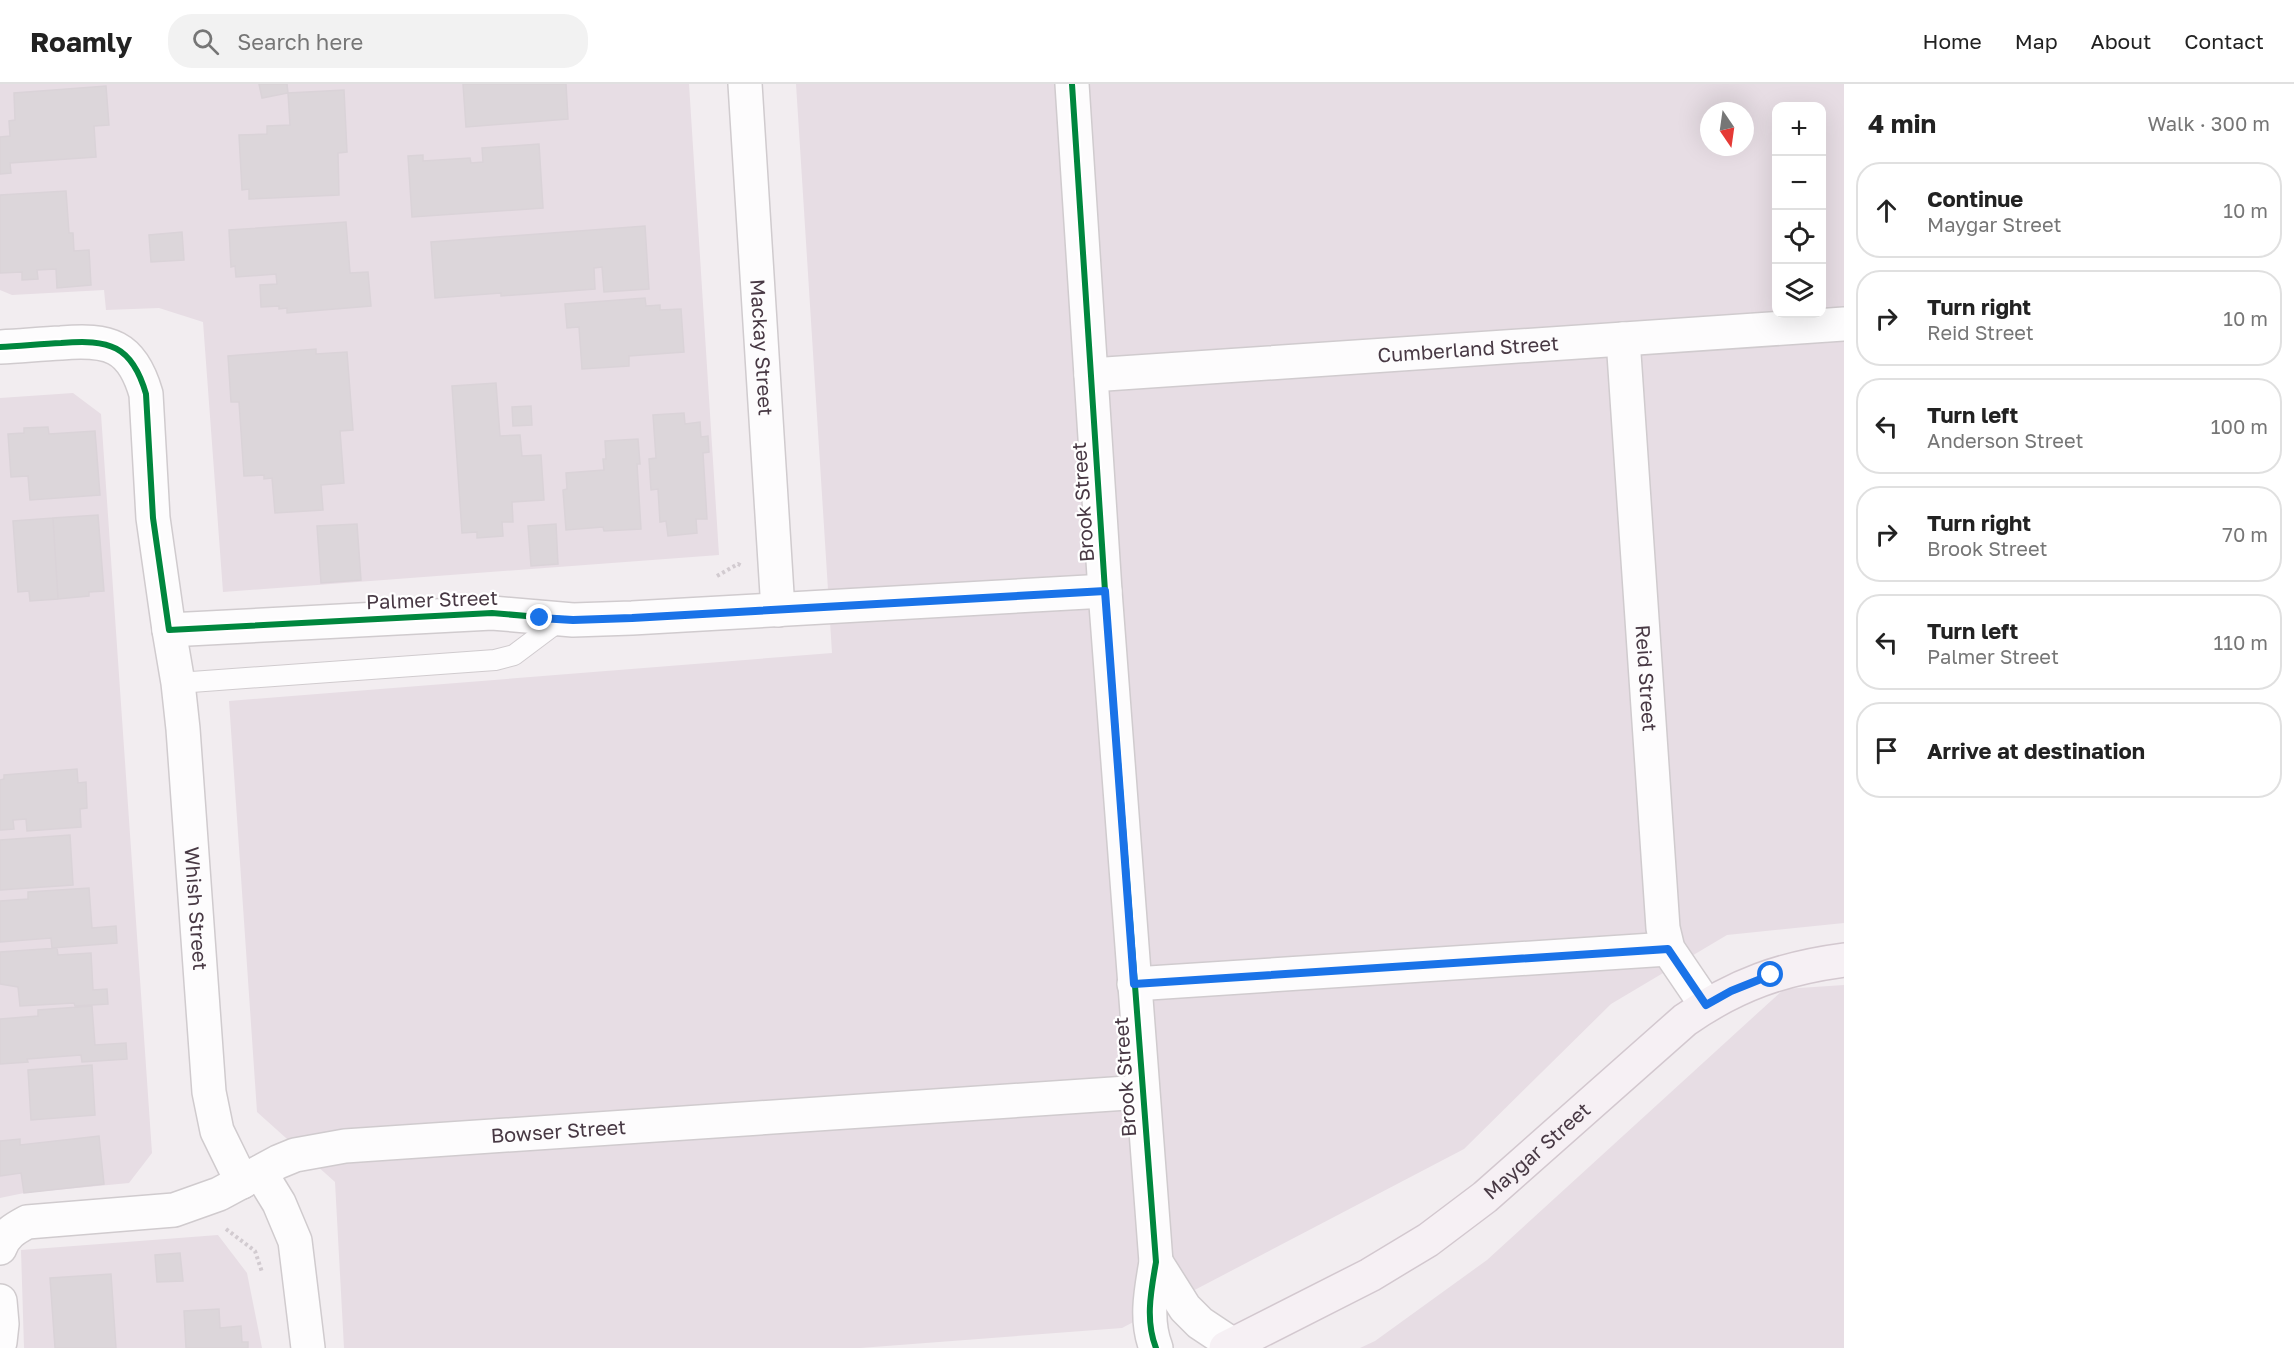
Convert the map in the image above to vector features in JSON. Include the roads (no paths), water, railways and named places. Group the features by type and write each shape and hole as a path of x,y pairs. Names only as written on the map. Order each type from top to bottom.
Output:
{"main road":[{"name":"Maygar Street","path":"1230,1346 1370,1275 1428,1240 1485,1197 1685,1020 1706,1005 1731,991 1771,975 1844,960"}],"street":[{"name":"Mackay Street","path":"745,84 778,610"},
{"name":"Brook Street","path":"1072,84 1105,591 1156,1262 1149,1305 1152,1338 1156,1348"},
{"name":"Cumberland Street","path":"1091,375 1844,324"},
{"name":"Reid Street","path":"1623,339 1663,928 1668,949 1706,1005"},
{"path":"0,347 91,340 108,344 122,352 137,370 146,394 153,518 169,630"},
{"name":"Palmer Street","path":"169,630 492,613 562,619 632,618 1105,591"},
{"name":"Whish Street","path":"169,630 178,683 208,1092 217,1131 251,1177 279,1203 295,1241 308,1348"},
{"path":"1134,984 1668,949"},
{"name":"Bowser Street","path":"0,1248 4,1239 14,1229 27,1222 174,1210 219,1194 296,1155 345,1146 1142,1092"},
{"name":"Brook Street","path":"1156,1262 1185,1308 1230,1346"},
{"path":"0,1301 2,1324 0,1342"}],"lane":[{"path":"178,683 495,660 514,655 562,619"}]}
